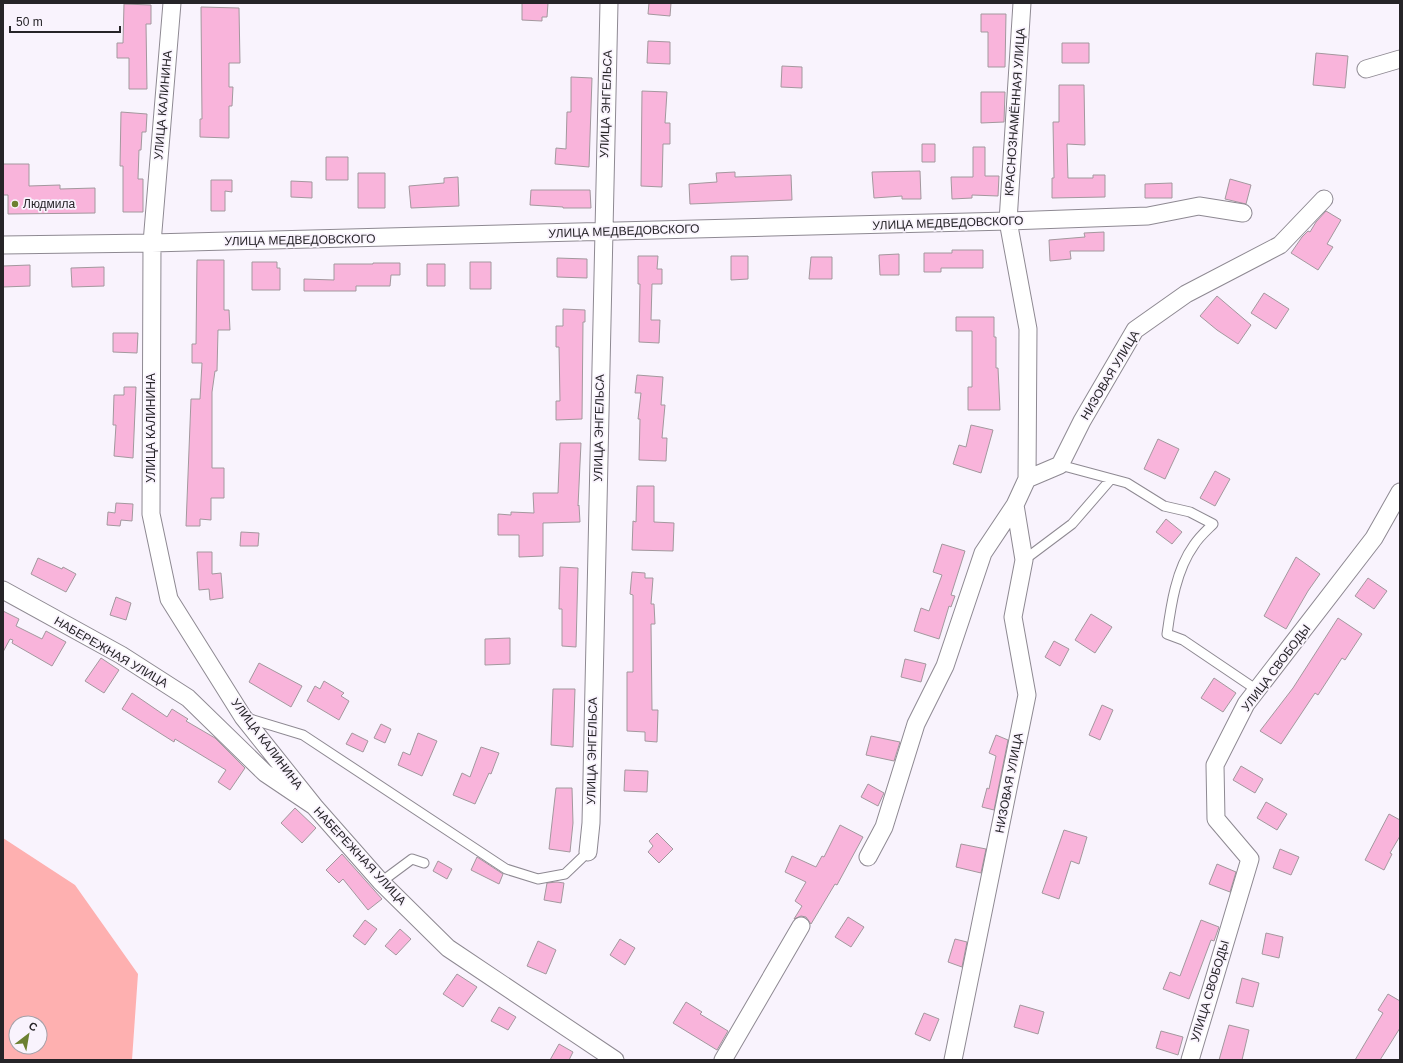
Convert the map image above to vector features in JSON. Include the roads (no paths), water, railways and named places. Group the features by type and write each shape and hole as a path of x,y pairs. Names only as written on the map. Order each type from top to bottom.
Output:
{"street":[{"name":"УЛИЦА КАЛИНИНА","path":"172,3 152,243 151,514 169,600 244,717 314,806"},
{"name":"УЛИЦА ЭНГЕЛЬСА","path":"588,852 591,808 609,3"},
{"name":"КРАСНОЗНАМЁННАЯ УЛИЦА","path":"868,857 884,827 916,724 945,666 983,553 1015,504 1027,479 1028,329 1008,221 1022,3"},
{"path":"1366,69 1400,59"},
{"name":"НИЗОВАЯ УЛИЦА","path":"1060,465 1082,421 1135,330 1186,294 1280,245 1324,200"},
{"name":"УЛИЦА МЕДВЕДОВСКОГО","path":"3,245 152,243 1008,221 1148,216 1198,206 1243,213"},
{"path":"1027,479 1060,465"},
{"name":"УЛИЦА СВОБОДЫ","path":"1190,1060 1250,859 1216,819 1215,765 1246,704 1294,644 1374,538 1400,492"},
{"name":"НИЗОВАЯ УЛИЦА","path":"953,1060 1026,695 1013,617 1024,560 1015,504"},
{"name":"НАБЕРЕЖНАЯ УЛИЦА","path":"3,590 121,655 188,698 265,773 314,806 381,882 448,948 615,1060"},
{"path":"723,1060 802,926"}],"lane":[{"path":"1060,465 1127,483 1164,506 1190,512 1213,524 1193,545 1183,568 1172,600 1167,634 1183,640 1256,690"},
{"path":"1024,560 1072,524 1111,479"},
{"path":"244,717 303,735 506,870 538,879 565,874 588,852"},
{"path":"381,882 412,859 424,863"}],"place":[{"name":"Людмила","path":"15,204"}]}
